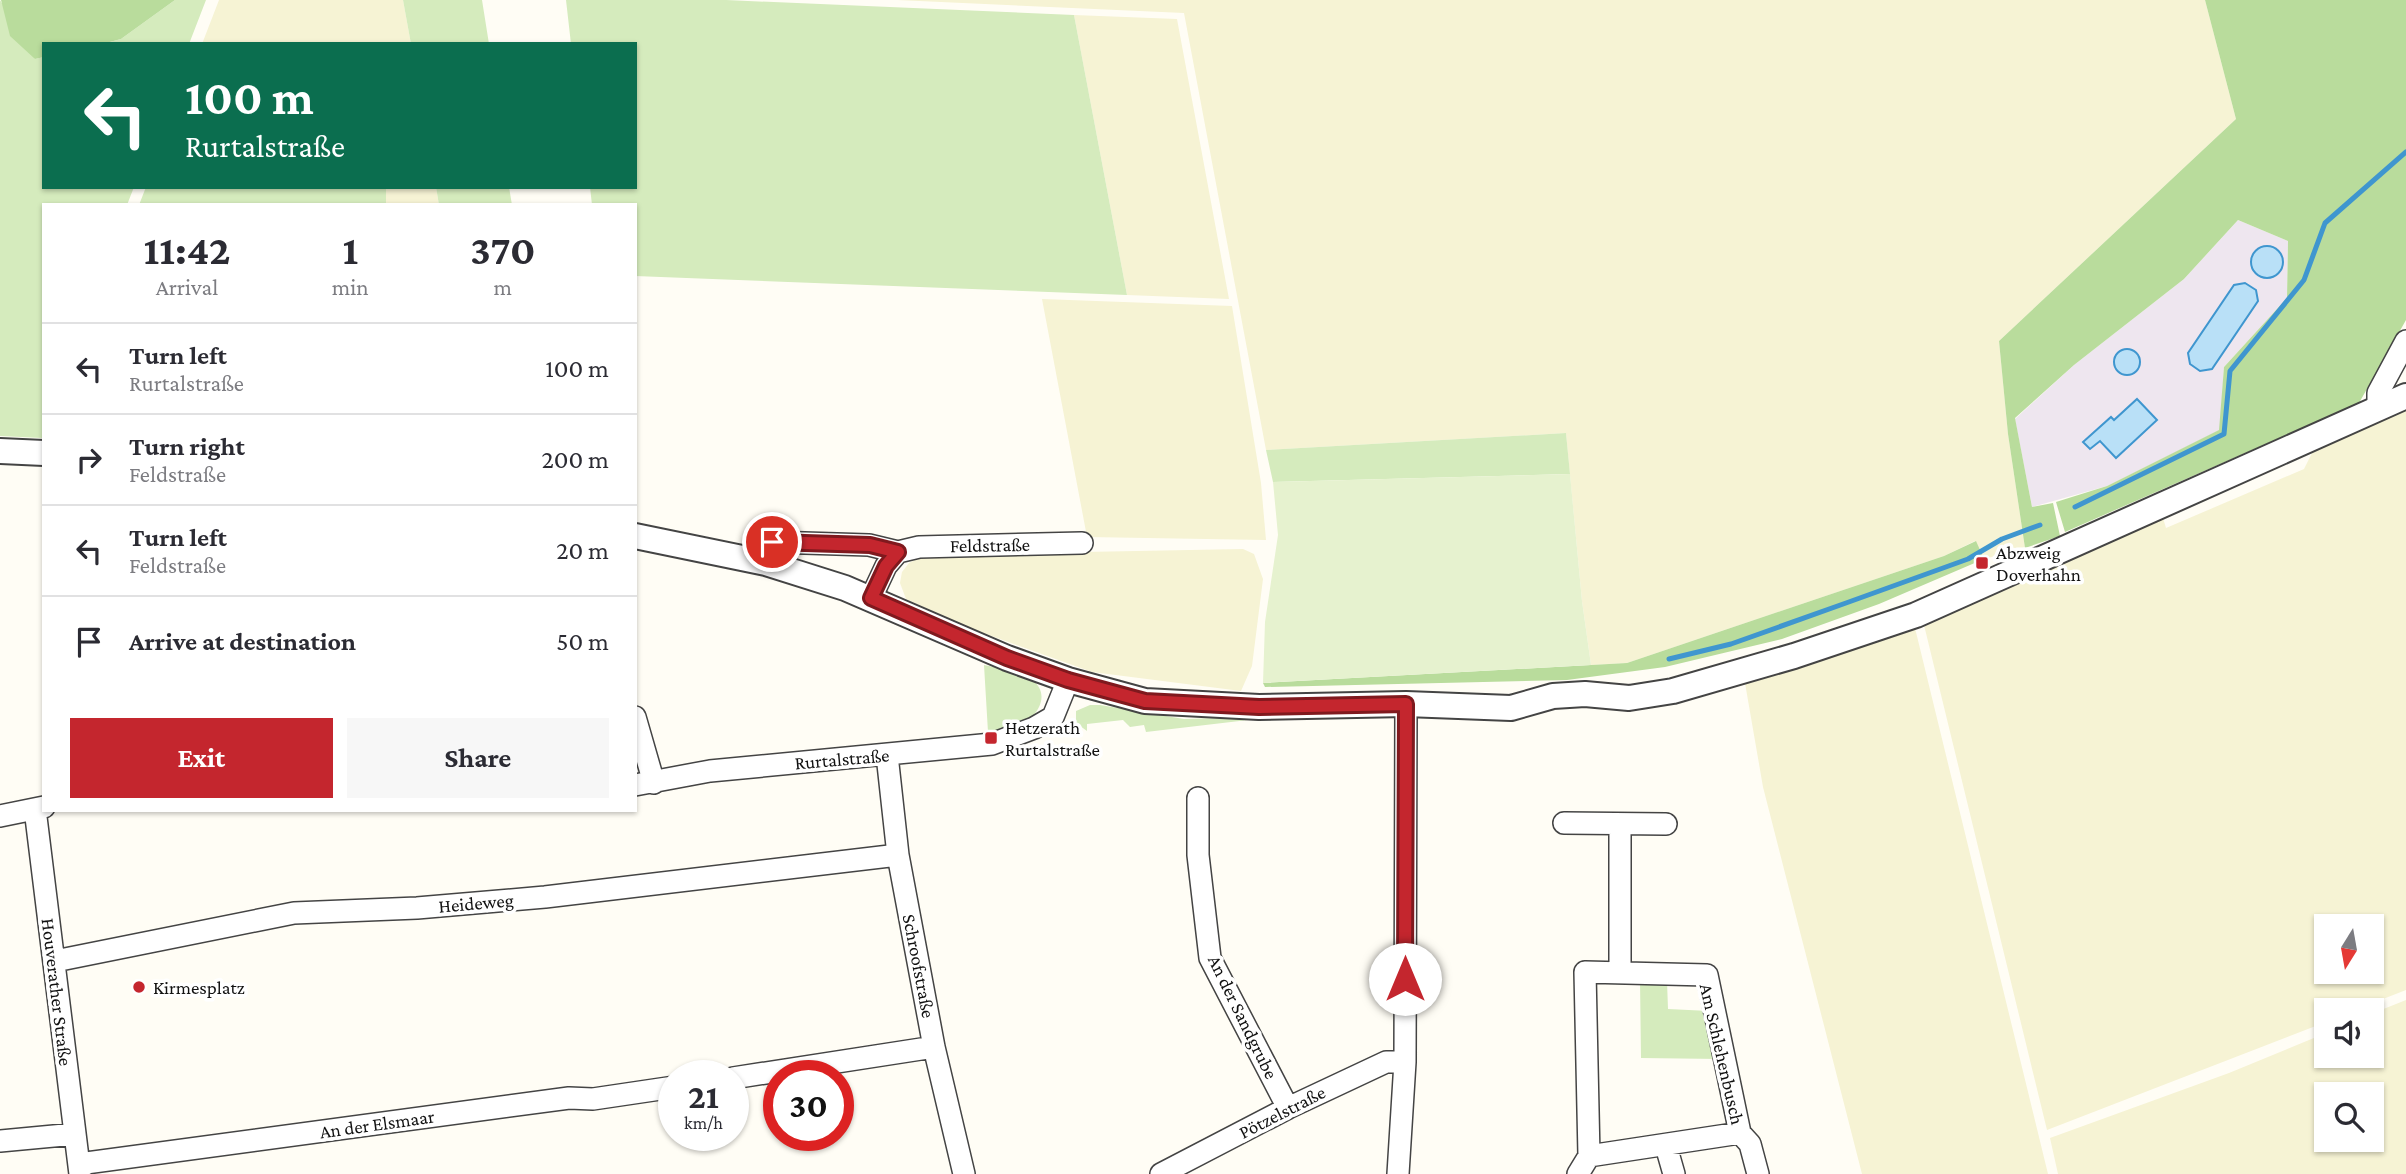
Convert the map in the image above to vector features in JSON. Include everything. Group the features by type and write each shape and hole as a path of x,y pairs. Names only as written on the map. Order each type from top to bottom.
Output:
{"street":[{"path":"2378,408 2378,393 2406,341"},
{"path":"637,536 766,563 871,598 1007,658 1068,680 1145,701 1259,707 1406,704 1511,708 1553,696 1585,694 1629,698 1673,691 1794,656 1916,615 2406,396"},
{"path":"0,451 42,453"},
{"name":"Feldstraße","path":"772,542 870,545 898,552 919,547 1082,543"},
{"path":"871,598 886,566 898,552"},
{"name":"Rurtalstraße","path":"637,730 645,784 710,771 992,744 1007,740 1053,717 1068,680"},
{"path":"1398,1174 1405,1062 1406,704"},
{"name":"Schroofstraße","path":"887,755 898,855 934,1047 964,1174"},
{"name":"An der Sandgrube","path":"1198,798 1198,855 1210,958 1288,1108"},
{"path":"0,816 39,808"},
{"name":"Houverather Straße","path":"39,808 44,893 55,961 80,1169"},
{"path":"1564,823 1666,824"},
{"path":"1619,973 1620,825"},
{"name":"Heideweg","path":"55,961 294,913 417,908 545,897 898,855"},
{"name":"Am Schlehenbusch","path":"1740,1133 1666,1146 1584,1165 1585,972 1707,975 1740,1133 1750,1143 1758,1174"},
{"path":"749,1076 934,1047"},
{"name":"Pötzelstraße","path":"1161,1174 1288,1108 1386,1062 1405,1062"},
{"name":"An der Elsmaar","path":"80,1169 556,1099 593,1099 658,1089"},
{"path":"0,1141 75,1134"},
{"path":"1666,1146 1674,1174"}],"shaded area":[{"path":"219,0 403,0 411,42 203,42"},
{"path":"897,0 2205,0 2236,119 1999,341 2008,434 2025,548 1984,559 1975,541 1944,556 1627,663 1591,665 1566,433 1266,450 1184,13"},
{"path":"1074,15 1177,19 1229,299 1127,295"},
{"path":"386,189 436,189 439,203 386,203"},
{"path":"2238,220 2288,241 2287,298 2224,367 2220,430 2107,486 2032,507 2015,419 2074,365 2184,279"},
{"path":"1042,299 1232,306 1261,483 1266,540 1087,537"},
{"path":"2406,410 2406,990 2384,999 2314,998 2314,1027 2047,1130 1924,625 2163,518 2166,528 2304,469 2314,449"},
{"path":"1243,549 1254,554 1263,579 1252,666 1241,691 1092,672 972,629 906,599 900,583 902,572 909,563 924,555"},
{"path":"1915,628 2048,1174 1862,1174 1763,787 1745,683"},
{"path":"2406,1000 2406,1174 2058,1174 2050,1138 2229,1073 2314,1038 2314,1068 2384,1068 2384,1009"}],"green space":[{"path":"0,0 35,59 42,57 42,189 133,189 128,203 42,203 42,438 0,436"},
{"path":"1,0 175,0 121,39 110,42 42,42 42,57 35,59 10,36"},
{"path":"175,0 206,0 190,42 110,42 121,39"},
{"path":"403,0 482,0 489,42 411,42"},
{"path":"566,0 726,0 1074,15 1127,295 637,276 637,203 592,203 590,189 637,189 637,42 571,42"},
{"path":"2205,0 2406,0 2406,320 2359,403 2065,532 2056,502 2107,486 2219,430 2224,367 2287,298 2288,241 2238,220 2184,279 2074,365 2015,418 2032,507 2053,503 2060,536 2025,548 2008,434 1999,341 2236,119"},
{"path":"145,189 386,189 386,203 140,203"},
{"path":"436,189 509,189 512,203 439,203"},
{"path":"1566,433 1570,474 1273,482 1266,450"},
{"path":"1570,474 1591,665 1263,683 1265,622 1278,535 1273,482"},
{"path":"1976,541 1984,559 1879,604 1782,639 1665,667 1567,680 1265,687 1263,683 1627,663 1944,556"},
{"path":"984,665 1021,673 1038,685 1041,700 1029,720 1012,729 988,732"},
{"path":"1090,705 1184,719 1252,717 1248,720 1146,732 1144,725 1130,727 1123,720 1087,724 1087,731 1076,723 1076,711"},
{"path":"1640,980 1667,981 1668,1009 1709,1011 1720,1059 1641,1058"}],"water":[{"path":"2267,246 2279,250 2283,262 2279,274 2267,278 2255,274 2251,262 2255,250"},
{"path":"2245,283 2256,290 2258,301 2212,369 2200,371 2190,364 2188,353 2234,285"},
{"path":"2127,349 2136,353 2140,362 2136,371 2127,375 2118,371 2114,362 2118,353"},
{"path":"2137,399 2157,420 2116,458 2100,441 2090,449 2083,442 2111,417 2114,420"}],"waterway":[{"path":"2075,507 2224,434 2230,371 2304,280 2325,223 2406,152"},
{"path":"1669,659 1731,644 1968,559 2002,539 2040,525"}],"place":[{"name":"Abzweig Doverhahn","path":"1982,563"},
{"name":"Hetzerath Rurtalstraße","path":"991,738"},
{"name":"Kirmesplatz","path":"139,987"}],"route":[{"path":"772,542 870,545 898,552 886,566 871,598 1007,658 1068,680 1145,701 1259,707 1406,704 1405,979"}]}
